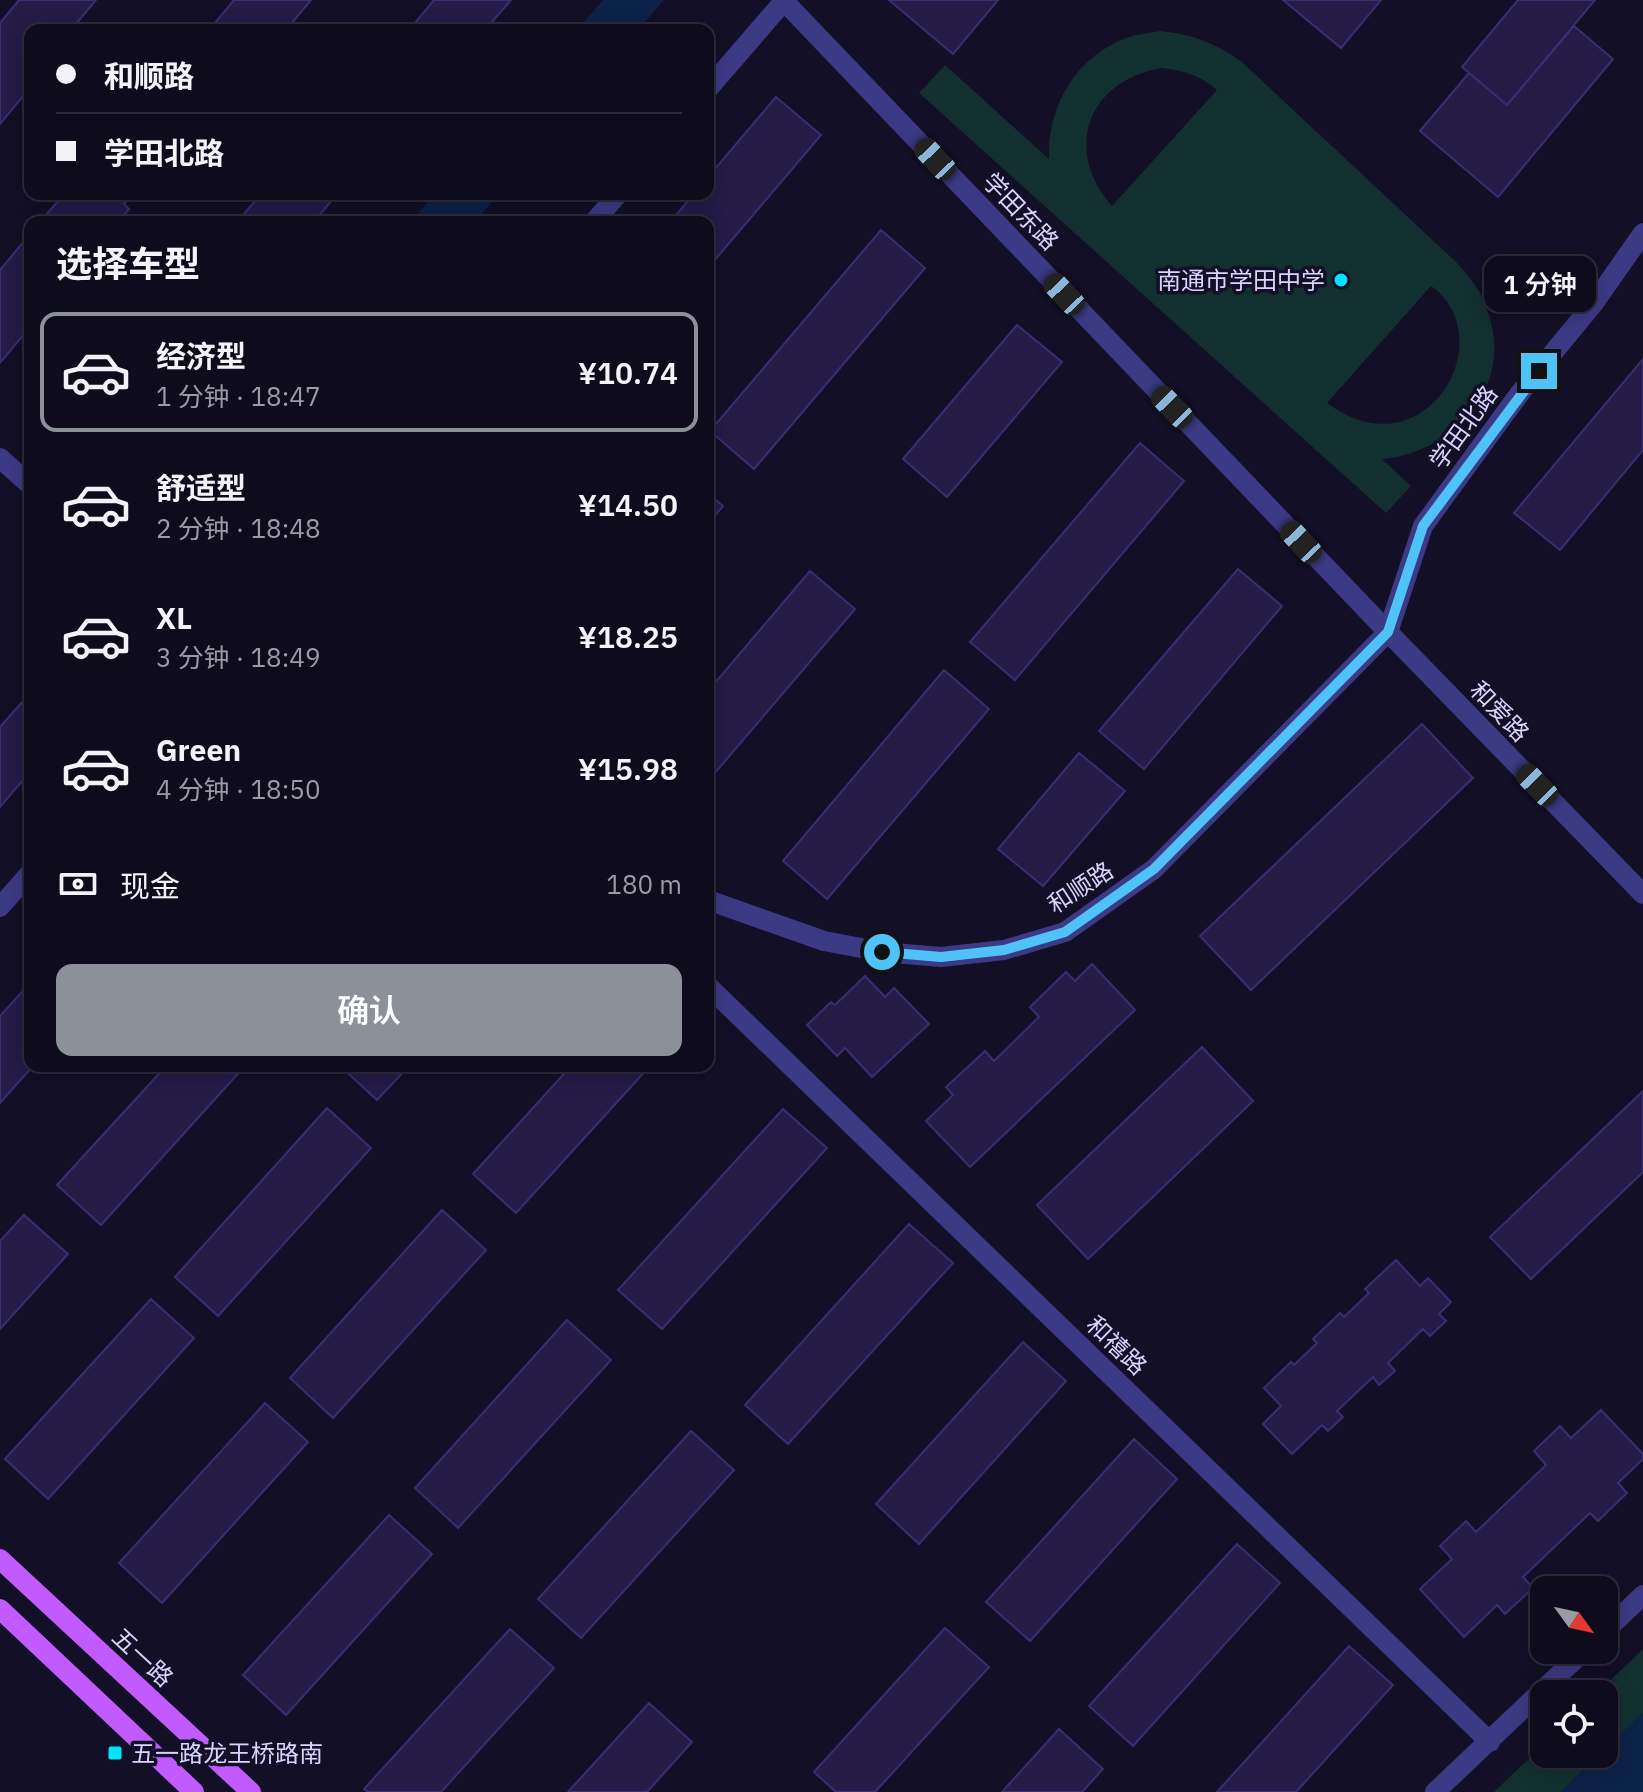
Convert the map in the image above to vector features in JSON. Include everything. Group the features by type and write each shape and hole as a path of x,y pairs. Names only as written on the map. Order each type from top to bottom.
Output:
{"main road":[{"name":"五一路","path":"0,1559 251,1792"},
{"path":"0,1609 194,1792"}],"street":[{"path":"714,82 784,0"},
{"name":"学田东路","path":"784,0 1388,632"},
{"path":"599,216 613,200"},
{"name":"学田北路","path":"1388,632 1423,526 1520,393 1594,303 1643,233"},
{"path":"0,458 24,480"},
{"name":"和爱路","path":"1388,632 1643,894"},
{"name":"和顺路","path":"714,902 824,941 882,952 941,957 988,952 1065,932 1154,869 1388,632"},
{"path":"0,907 24,880"},
{"name":"和禧路","path":"714,992 1490,1742"},
{"path":"1618,1619 1643,1595"},
{"path":"1435,1792 1571,1664"}],"green space":[{"path":"1160,31 1203,40 1242,62 1455,261 1482,297 1494,340 1493,366 1485,390 1472,411 1433,444 1409,454 1382,459 1411,486 1386,513 919,93 945,65 1049,159 1053,120 1069,84 1080,69 1111,45 1129,37","holes":["1162,68 1191,74 1217,90 1112,206 1097,184 1088,162 1086,141 1090,120 1100,102 1116,87 1137,75","1431,286 1452,309 1459,336 1456,365 1443,391 1422,412 1395,423 1363,421 1327,403"]},
{"path":"1643,1649 1643,1713 1618,1737 1618,1680 1611,1680"},
{"path":"1530,1757 1530,1768 1586,1768 1561,1792 1494,1792"}],"water":[{"path":"603,0 664,0 643,24 582,24"},
{"path":"430,200 494,200 480,216 416,216"},
{"path":"1643,1713 1643,1792 1561,1792 1586,1768 1618,1768 1618,1737"}],"building":[{"path":"19,0 96,0 76,24 24,24 24,95 0,124 0,23"},
{"path":"234,0 311,0 291,24 214,24"},
{"path":"434,0 511,0 490,24 414,24"},
{"path":"889,0 998,0 953,54"},
{"path":"1283,0 1381,0 1341,48"},
{"path":"1518,0 1595,0 1507,105 1462,67"},
{"path":"1574,26 1613,59 1498,197 1420,131 1469,73 1507,105"},
{"path":"776,97 821,135 714,261 714,216 675,216 689,200 714,200 714,170"},
{"path":"59,200 128,200 124,204 129,209 123,216 45,216"},
{"path":"256,200 332,200 319,216 242,216"},
{"path":"881,230 925,268 754,469 714,434 714,426"},
{"path":"24,241 24,334 0,363 0,270"},
{"path":"1017,325 1062,362 947,497 903,459"},
{"path":"1643,359 1643,450 1560,550 1514,513"},
{"path":"1140,443 1184,481 1015,680 970,642"},
{"path":"714,498 723,506 714,517"},
{"path":"1238,569 1282,606 1144,769 1099,731"},
{"path":"810,571 855,609 714,774 714,684"},
{"path":"944,670 989,709 827,899 783,861"},
{"path":"24,700 24,779 0,807 0,727"},
{"path":"1422,724 1473,778 1251,990 1200,936"},
{"path":"1079,753 1125,791 1043,886 998,849"},
{"path":"1092,964 1135,1010 970,1167 926,1121 953,1095 946,1087 985,1051 994,1061 1039,1017 1030,1007 1066,972 1075,981"},
{"path":"865,976 885,997 894,988 929,1024 872,1077 845,1048 837,1056 807,1025 831,1002 835,1005"},
{"path":"24,990 24,1072 28,1072 0,1103 0,1016"},
{"path":"1202,1047 1253,1101 1088,1259 1037,1205"},
{"path":"161,1072 240,1072 101,1225 57,1185"},
{"path":"347,1072 403,1072 377,1100"},
{"path":"566,1072 645,1072 516,1213 473,1174"},
{"path":"1643,1091 1643,1172 1531,1279 1490,1237"},
{"path":"327,1108 371,1148 218,1316 175,1277"},
{"path":"783,1109 827,1148 662,1329 618,1290"},
{"path":"442,1210 486,1250 333,1418 290,1378"},
{"path":"24,1215 68,1254 0,1329 0,1241"},
{"path":"909,1224 953,1263 788,1444 745,1405"},
{"path":"1396,1260 1420,1286 1428,1278 1451,1302 1439,1314 1446,1321 1430,1336 1423,1329 1388,1363 1395,1371 1379,1385 1373,1377 1337,1411 1343,1417 1328,1431 1322,1425 1292,1454 1263,1424 1281,1406 1264,1388 1317,1343 1313,1339 1340,1313 1344,1317 1369,1293 1365,1289"},
{"path":"151,1299 194,1338 48,1499 5,1459"},
{"path":"567,1320 611,1360 458,1528 415,1488"},
{"path":"1023,1342 1066,1381 919,1544 876,1504"},
{"path":"265,1403 308,1442 162,1603 119,1563"},
{"path":"1601,1410 1643,1454 1643,1459 1618,1483 1627,1493 1598,1521 1590,1513 1523,1577 1530,1585 1530,1591 1505,1614 1497,1605 1464,1637 1420,1589 1452,1559 1440,1546 1466,1521 1476,1532 1546,1465 1534,1451 1560,1426 1571,1438"},
{"path":"691,1431 734,1470 581,1638 538,1599"},
{"path":"1134,1439 1177,1479 1030,1641 986,1602"},
{"path":"389,1515 432,1554 286,1715 243,1675"},
{"path":"1237,1544 1280,1583 1133,1746 1089,1706"},
{"path":"945,1628 989,1667 875,1792 836,1792 814,1772"},
{"path":"510,1629 554,1668 441,1792 368,1792 364,1789"},
{"path":"1349,1646 1393,1685 1296,1792 1217,1792"},
{"path":"649,1703 692,1742 647,1792 568,1792"},
{"path":"1059,1729 1103,1769 1082,1792 1002,1792"}],"place":[{"name":"南通市学田中学","path":"1341,280"},
{"name":"五一路龙王桥路南","path":"115,1753"}],"route":[{"path":"882,952 941,957 1004,950 1065,932 1154,869 1388,632 1423,526 1539,371"}]}
